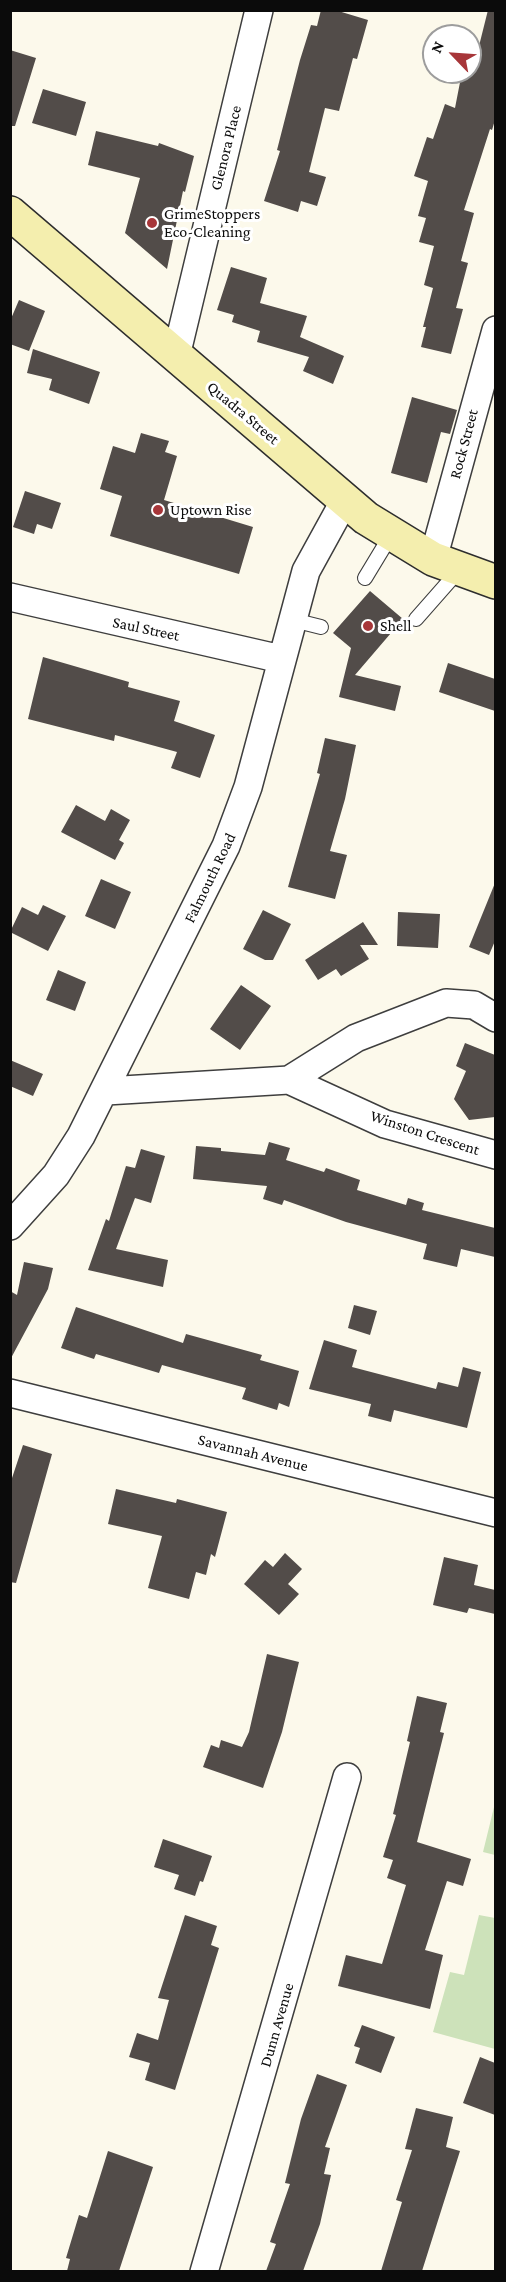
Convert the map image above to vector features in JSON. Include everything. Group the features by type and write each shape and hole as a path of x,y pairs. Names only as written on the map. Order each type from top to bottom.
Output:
{"main road":[{"name":"Quadra Street","path":"10,213 366,518 391,535 447,564 495,582"}],"street":[{"name":"Glenora Place","path":"176,356 259,10"},
{"name":"Rock Street","path":"447,564 495,330"},
{"name":"Falmouth Road","path":"10,1226 56,1175 106,1091 239,816 306,572 345,500"},
{"name":"Saul Street","path":"10,597 281,659"},
{"name":"Winston Crescent","path":"289,1080 356,1038 446,1003 474,1005 495,1018"},
{"name":"Winston Crescent","path":"106,1091 289,1080 385,1124 495,1155"},
{"name":"Savannah Avenue","path":"10,1393 495,1513"},
{"name":"Dunn Avenue","path":"204,2271 347,1777"}],"lane":[{"path":"365,578 391,535"},
{"path":"416,619 447,564"},
{"path":"293,620 321,627"}],"green space":[{"path":"495,1803 496,1855 483,1852"},
{"path":"479,1915 495,1918 495,2049 433,2032 450,1972 464,1975"}],"building":[{"path":"321,10 335,10 368,20 357,59 353,58 339,111 325,108 309,172 326,177 317,206 301,201 298,212 264,201 280,151 277,150 300,60 311,25 317,26"},
{"path":"488,10 495,10 495,120 464,210 474,213 461,261 468,263 456,308 463,309 451,354 421,347 426,327 423,327 433,288 424,285 434,246 419,242 426,218 418,216 428,181 414,176 427,137 433,139 445,104 455,108 460,84 482,84 482,34"},
{"path":"10,50 36,58 15,126 10,126"},
{"path":"43,89 86,102 76,136 32,123"},
{"path":"96,131 158,146 159,143 194,156 185,192 183,191 167,269 125,233 140,178 88,165"},
{"path":"231,267 267,278 260,303 307,316 300,337 344,356 333,384 303,371 309,357 257,342 260,331 232,322 234,315 217,310"},
{"path":"19,300 45,311 29,351 10,344 10,321"},
{"path":"33,349 100,372 89,404 49,390 52,379 27,373"},
{"path":"412,397 457,410 450,434 441,432 427,483 391,473"},
{"name":"Uptown Rise","path":"141,433 169,441 165,452 177,456 164,500 253,527 239,574 110,536 122,496 100,489 113,446 135,453"},
{"path":"25,491 61,503 52,529 37,524 34,534 13,527"},
{"path":"370,591 403,619 355,675 401,686 395,711 339,697 351,648 333,633"},
{"path":"43,657 129,682 128,687 180,701 174,721 215,735 200,778 171,768 177,752 115,735 114,741 28,719"},
{"path":"448,663 495,679 495,711 439,692"},
{"path":"325,738 356,745 345,799 330,851 347,855 335,899 288,887 320,774 317,773"},
{"path":"76,805 105,821 111,809 130,820 119,840 124,843 115,860 61,832"},
{"path":"101,879 131,892 115,929 85,916"},
{"path":"495,883 495,941 489,955 469,947"},
{"path":"43,905 66,916 48,951 10,932 22,907 38,915"},
{"path":"263,910 291,924 273,960 265,960 243,949"},
{"path":"398,912 440,914 438,948 397,946"},
{"path":"363,922 378,945 360,945 369,959 341,976 336,969 318,980 305,960"},
{"path":"58,970 86,982 75,1011 46,1000"},
{"path":"241,985 271,1006 240,1050 210,1029"},
{"path":"465,1043 495,1055 495,1117 469,1120 454,1099 466,1071 456,1066"},
{"path":"10,1060 43,1074 33,1096 10,1086"},
{"path":"269,1142 290,1148 286,1160 324,1172 326,1168 360,1180 357,1190 406,1205 408,1198 424,1203 422,1210 495,1228 495,1257 461,1249 457,1267 423,1259 427,1244 346,1222 284,1200 282,1205 263,1199 267,1186 193,1179 196,1146 265,1155"},
{"path":"141,1149 165,1156 151,1203 135,1198 116,1249 168,1260 163,1287 88,1270 106,1219 109,1221 126,1166 135,1168"},
{"path":"24,1262 53,1268 48,1289 10,1360 10,1291 17,1295"},
{"path":"354,1305 377,1311 370,1335 348,1328"},
{"path":"76,1307 183,1343 186,1334 262,1355 260,1360 299,1371 289,1407 279,1403 277,1410 242,1399 246,1388 162,1365 159,1373 96,1354 94,1359 61,1348"},
{"path":"324,1340 357,1350 352,1367 436,1389 438,1382 458,1387 463,1367 481,1372 467,1428 394,1410 391,1422 368,1416 371,1404 309,1389"},
{"path":"23,1445 52,1454 16,1583 10,1582 10,1484"},
{"path":"116,1489 176,1503 177,1499 227,1512 215,1557 211,1554 206,1575 196,1572 189,1599 148,1588 162,1536 108,1524"},
{"path":"285,1553 302,1569 288,1584 299,1594 279,1615 244,1584 265,1560 273,1567"},
{"path":"444,1557 478,1565 474,1585 495,1590 495,1614 469,1608 467,1613 433,1605"},
{"path":"267,1654 299,1662 282,1732 263,1788 203,1767 211,1745 219,1748 221,1740 242,1747 249,1732"},
{"path":"417,1696 447,1703 440,1732 444,1733 417,1842 471,1859 463,1886 447,1881 425,1950 443,1955 430,2009 338,1986 346,1955 382,1964 406,1885 387,1878 393,1860 383,1857 396,1815 393,1814 410,1742 407,1741"},
{"path":"163,1839 212,1856 203,1882 200,1881 195,1896 174,1889 179,1875 154,1867"},
{"path":"185,1915 217,1926 211,1945 219,1948 175,2090 145,2080 150,2063 129,2057 137,2033 158,2040 169,2000 158,1998"},
{"path":"362,2025 395,2037 381,2073 355,2063 360,2048 354,2046"},
{"path":"480,2057 495,2063 495,2115 463,2103"},
{"path":"317,2074 347,2085 325,2147 330,2148 324,2174 331,2175 320,2224 303,2271 266,2271 276,2244 270,2242 290,2184 285,2183 301,2119"},
{"path":"416,2108 453,2117 446,2147 460,2151 422,2271 381,2271 402,2202 396,2200 412,2150 405,2149"},
{"path":"108,2151 153,2167 119,2271 67,2271 70,2259 66,2258 79,2215 87,2218"}],"place":[{"name":"GrimeStoppers Eco-Cleaning","path":"152,223"},
{"name":"Uptown Rise","path":"158,510"},
{"name":"Shell","path":"368,626"}]}
